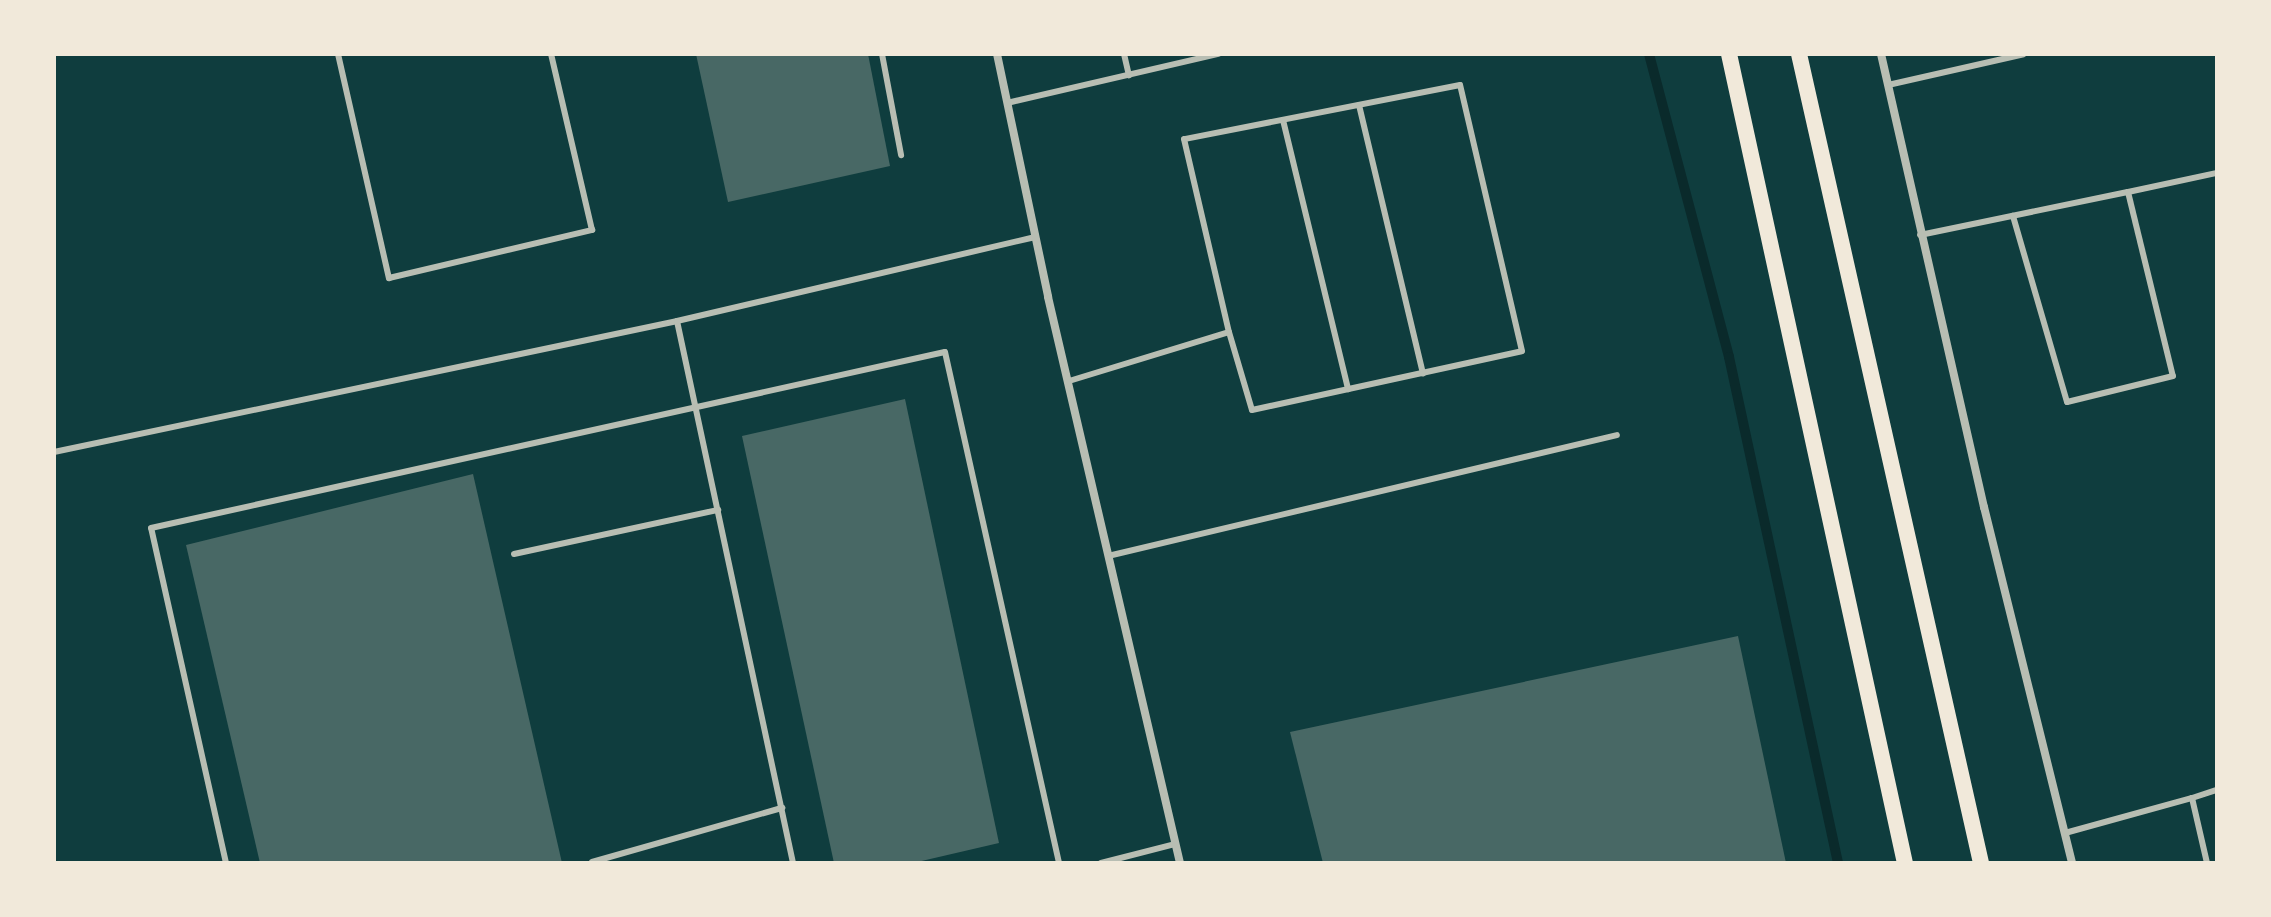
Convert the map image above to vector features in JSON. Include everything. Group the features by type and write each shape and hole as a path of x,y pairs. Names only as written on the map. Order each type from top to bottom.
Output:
{"main road":[{"path":"1729,54 1905,863"},
{"path":"1799,54 1981,863"}],"street":[{"path":"997,54 1035,237 1180,863"},
{"path":"1881,54 1920,235 2072,863"}],"lane":[{"path":"338,54 389,278 592,230 551,54"},
{"path":"882,54 901,155"},
{"path":"1124,54 1129,75"},
{"path":"1007,103 1218,54"},
{"path":"1888,85 2024,54"},
{"path":"1460,85 1522,351 1252,410 1229,332 1184,139 1359,105 1460,85"},
{"path":"1359,105 1423,373"},
{"path":"1283,120 1348,389"},
{"path":"1920,235 2217,173"},
{"path":"2013,216 2067,402 2173,376 2128,192"},
{"path":"54,452 677,321 1035,237"},
{"path":"677,321 793,863"},
{"path":"1069,381 1229,332"},
{"path":"226,863 151,528 945,352 1059,863"},
{"path":"1108,556 1617,435"},
{"path":"514,554 718,510"},
{"path":"2065,833 2217,790"},
{"path":"2192,798 2207,863"},
{"path":"592,862 782,808"},
{"path":"1101,863 1175,844"}],"building":[{"path":"696,54 868,54 890,166 728,202"},
{"path":"905,399 999,843 913,863 834,863 742,436"},
{"path":"473,474 562,863 260,863 186,545"},
{"path":"1738,636 1786,863 1323,863 1290,732"}],"waterway":[{"path":"1649,54 1729,357 1838,863"}]}
